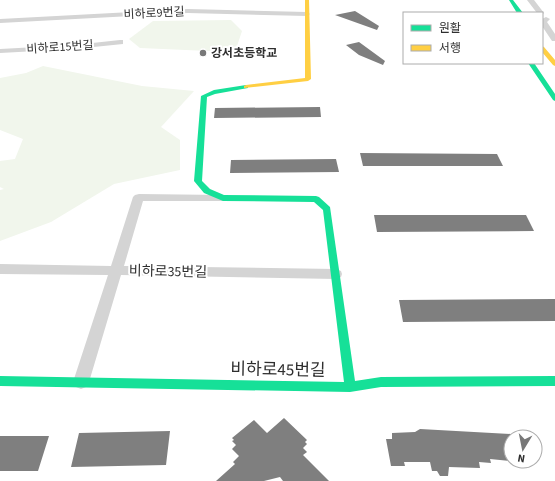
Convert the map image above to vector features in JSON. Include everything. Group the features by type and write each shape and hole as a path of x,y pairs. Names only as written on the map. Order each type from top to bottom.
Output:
{"main road":[{"path":"307,0 308,79 214,92 204,96 198,181 207,191 224,198 316,199 328,208 350,386"},
{"path":"511,0 519,12"},
{"path":"543,49 555,64"},
{"path":"532,64 555,99"},
{"name":"비하로45번길","path":"0,381 350,386 381,382 555,381"}],"street":[{"path":"530,0 540,12"},
{"name":"비하로9번길","path":"0,21 189,8 307,14"},
{"path":"555,19 543,15 543,22 555,39"},
{"name":"비하로15번길","path":"0,50 66,47 120,42"},
{"path":"81,382 139,197 224,198"},
{"name":"비하로35번길","path":"0,269 336,274"}],"shaded area":[{"path":"231,20 242,31 236,49 231,52 140,48 129,39 153,21"},
{"path":"43,66 142,86 194,91 161,127 180,140 180,170 114,184 51,222 0,241 0,190 4,189 0,187 0,161 15,159 23,139 0,130 0,78 26,73"}],"building":[{"path":"355,11 379,26 377,30 335,15"},
{"path":"359,42 385,61 383,65 359,55 346,45"},
{"path":"320,107 321,117 214,118 215,108"},
{"path":"360,153 497,154 503,166 363,166"},
{"path":"336,159 339,172 230,173 231,160"},
{"path":"374,215 526,215 534,231 377,232"},
{"path":"555,299 555,321 403,322 399,300"},
{"path":"284,418 307,440 305,442 307,444 303,448 307,452 303,455 329,481 283,481 280,477 264,481 216,481 235,464 233,462 239,456 232,449 236,445 232,441 234,440 232,438 254,420 267,433"},
{"path":"420,429 503,434 503,460 490,459 491,463 479,462 480,468 449,467 448,476 440,476 437,471 432,471 430,462 404,462 405,466 391,466 386,439 392,439 392,433 415,432"},
{"path":"170,431 166,465 71,467 79,433"},
{"path":"0,436 49,436 38,471 0,471"}],"traffic: fast":[{"path":"511,0 519,12"},
{"path":"532,64 555,99"},
{"path":"246,87 214,92 204,96 198,181 207,191 223,198 316,199 327,209 350,387"},
{"path":"0,381 350,387 381,382 555,381"}],"traffic: slow":[{"path":"246,87 308,79 307,0"},
{"path":"543,49 555,64"}],"place":[{"name":"강서초등학교","path":"203,53"}]}
